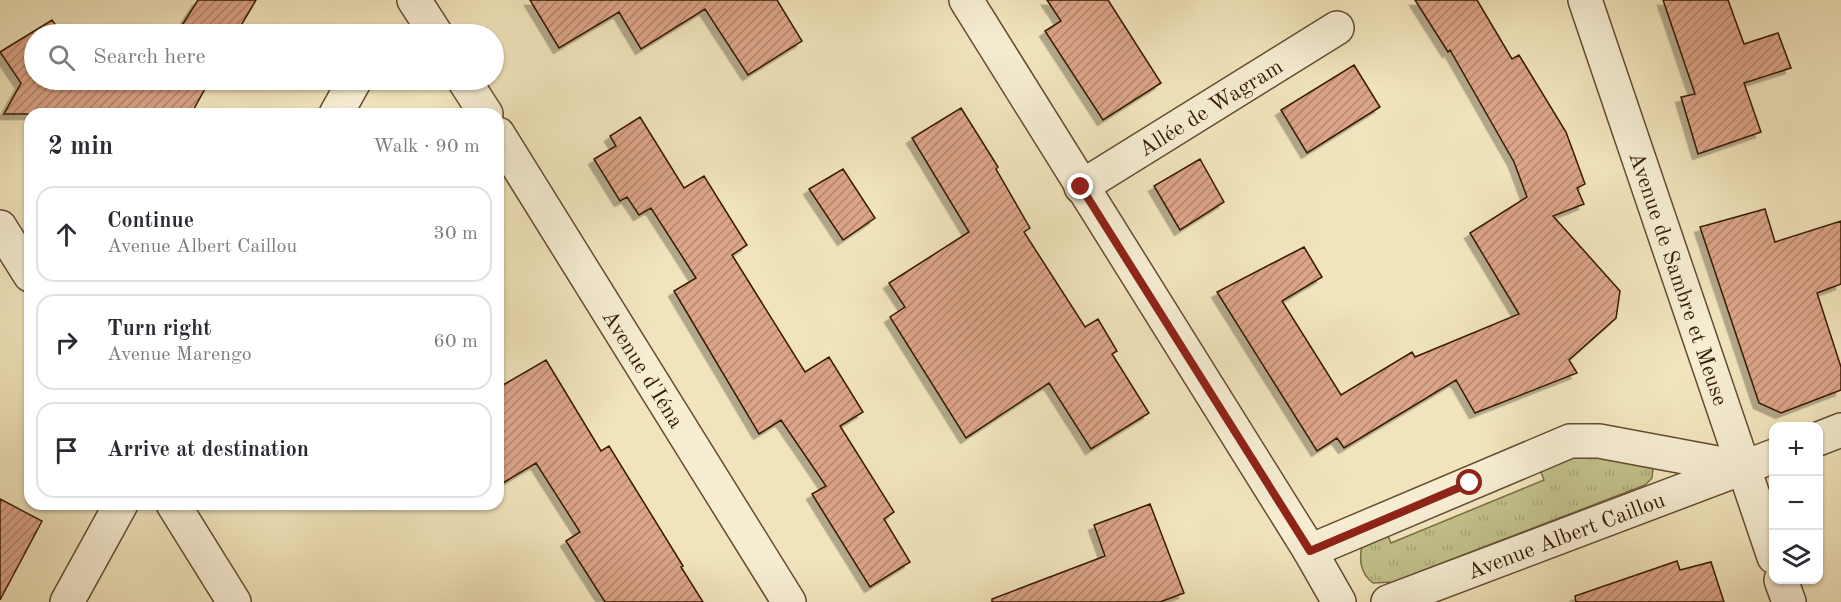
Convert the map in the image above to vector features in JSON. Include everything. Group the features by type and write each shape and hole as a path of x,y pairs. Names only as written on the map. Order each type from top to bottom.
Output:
{"street":[{"path":"966,0 1310,551 1339,602"},
{"name":"Avenue de Sambre et Meuse","path":"1585,0 1759,462 1769,530"},
{"name":"Allée de Wagram","path":"1081,187 1337,28"},
{"path":"339,108 349,90"},
{"path":"470,90 482,108"},
{"name":"Avenue d'Iéna","path":"504,144 789,602"},
{"path":"0,227 24,265"},
{"path":"1823,437 1841,430"},
{"name":"Avenue Albert Caillou","path":"1310,551 1570,441 1599,441 1759,462"},
{"name":"Avenue Albert Caillou","path":"1388,602 1759,462"},
{"path":"67,602 118,510"},
{"path":"177,510 234,602"},
{"path":"1783,584 1789,602"}],"green space":[{"path":"1575,452 1653,468 1652,478 1645,485 1393,582 1373,583 1365,575 1361,561 1362,545 1386,531 1391,543 1544,480 1539,467"}],"building":[{"path":"198,0 256,0 242,24 183,24"},
{"path":"530,0 777,0 802,41 748,75 705,9 641,49 619,12 559,48"},
{"path":"1047,0 1108,0 1161,83 1103,120 1045,31 1061,21"},
{"path":"1415,0 1477,0 1512,59 1519,55 1566,132 1585,184 1577,188 1584,204 1553,216 1620,291 1616,318 1569,360 1577,373 1475,413 1456,380 1344,448 1337,438 1317,451 1217,292 1304,247 1322,277 1282,301 1341,395 1412,352 1415,357 1519,314 1470,233 1527,197 1514,162 1450,50 1448,52"},
{"path":"1663,0 1728,0 1744,44 1778,33 1791,68 1744,83 1761,132 1698,154 1681,97 1695,94"},
{"path":"24,37 24,90 204,90 194,108 24,108 24,114 4,114 21,83 0,52"},
{"path":"1354,65 1380,107 1307,153 1281,110"},
{"path":"961,108 998,167 996,169 1030,228 1024,232 1085,327 1098,319 1117,351 1112,354 1149,413 1091,449 1049,383 966,438 890,317 905,307 889,283 969,232 912,138"},
{"path":"640,117 684,188 704,176 747,245 732,255 805,372 829,357 863,412 840,426 894,512 884,519 910,562 870,587 812,494 826,486 781,420 759,434 674,291 696,278 651,208 639,215 627,197 620,201 594,159 616,146 610,136"},
{"path":"1200,159 1224,202 1180,230 1154,186"},
{"path":"843,169 875,218 843,240 809,189"},
{"path":"1765,209 1775,242 1841,221 1841,284 1817,293 1841,367 1841,390 1781,413 1759,403 1700,227"},
{"path":"546,360 601,451 609,446 703,602 605,602 566,541 580,532 536,463 504,482 504,384"},
{"path":"0,499 42,521 0,600"},
{"path":"1150,504 1184,593 1160,602 992,602 992,599 1105,556 1094,525"},
{"path":"1677,561 1680,570 1711,562 1724,602 1576,602 1575,596"}],"route":[{"path":"1081,187 1310,551 1470,483"}]}
